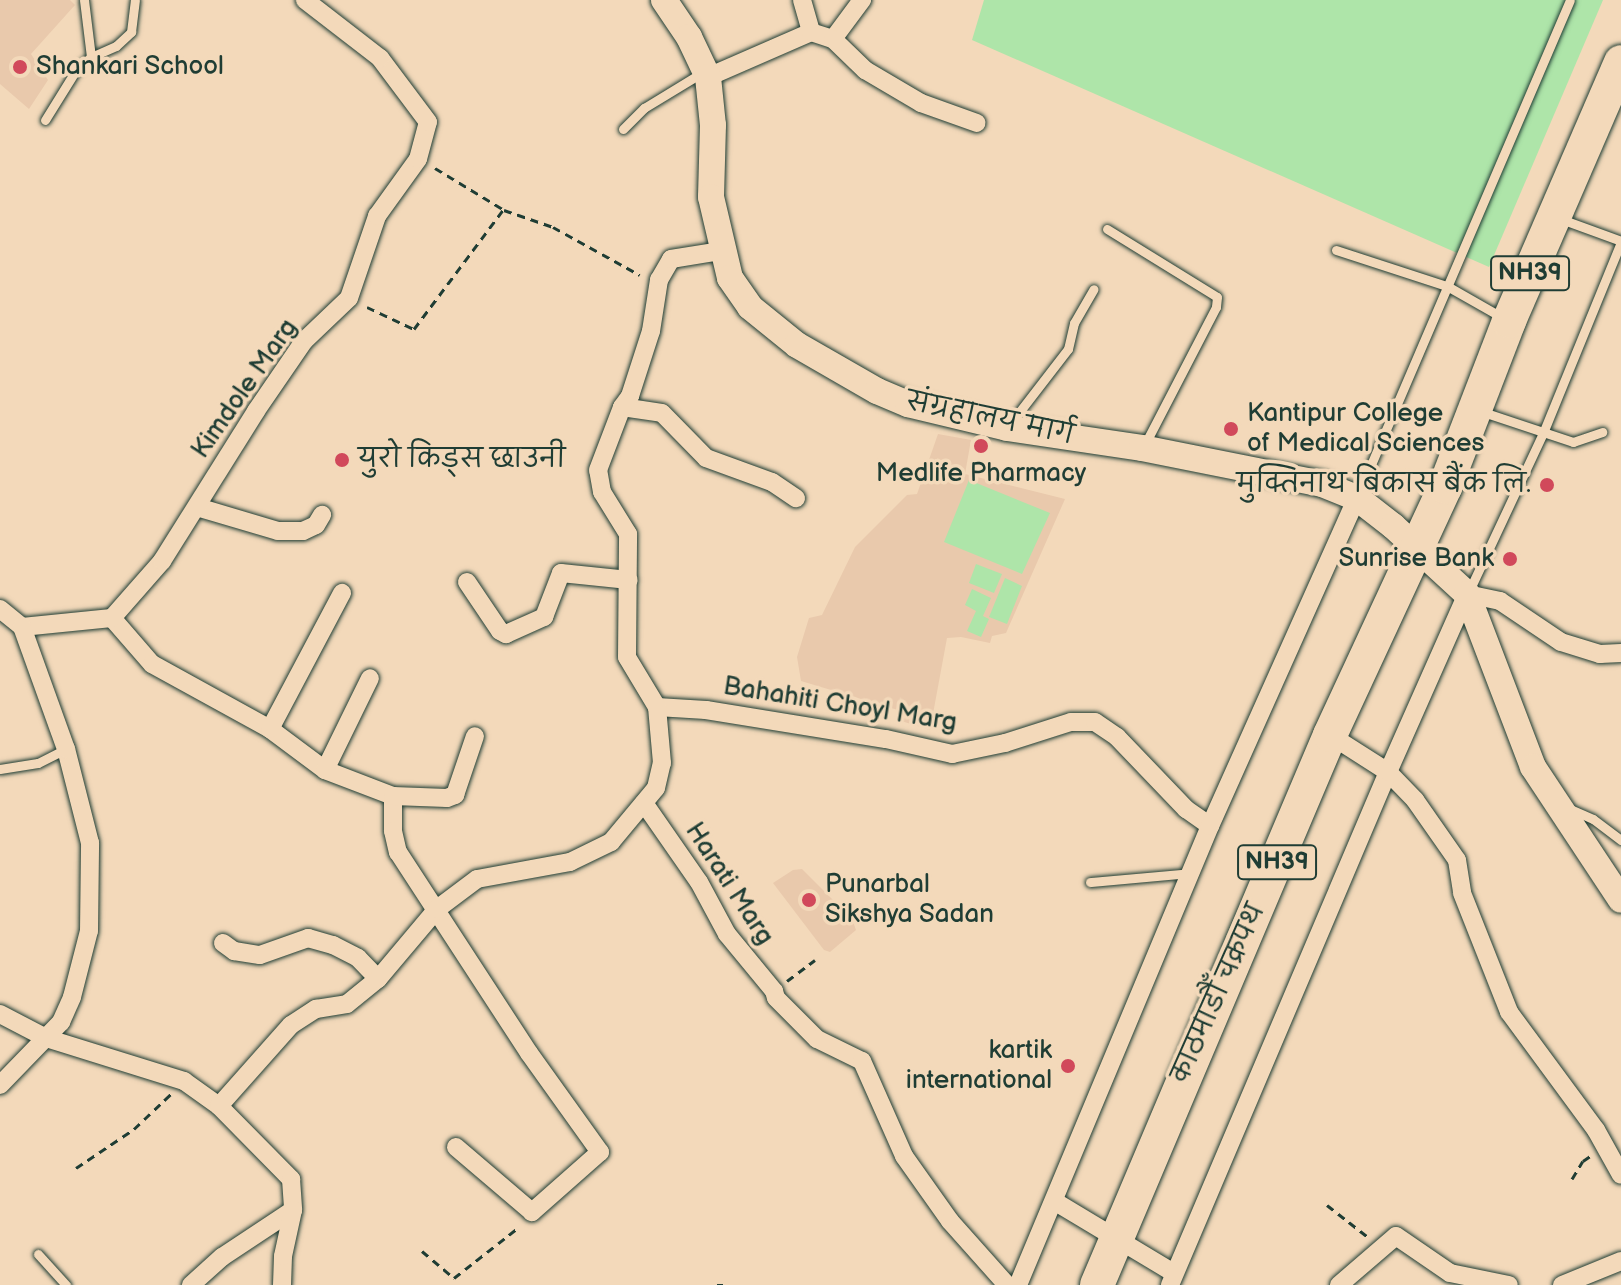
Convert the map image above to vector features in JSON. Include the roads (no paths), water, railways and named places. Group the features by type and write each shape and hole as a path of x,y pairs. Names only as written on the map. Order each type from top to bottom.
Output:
{"highway":[{"name":"NH39","path":"1476,410 1509,321 1621,62"},
{"name":"काठमाडाैँ चक्रपथ","path":"1117,1240 1170,1106 1330,735 1445,487 1476,410"},
{"name":"NH39","path":"1097,1285 1117,1240"}],"main road":[{"name":"संग्रहालय मार्ग","path":"664,0 706,74 713,125 711,197 721,251 730,278 750,307 797,345 877,391 908,404 1007,428 1142,448 1322,484 1357,498 1417,547 1467,594"},
{"path":"1467,594 1533,767 1621,900"}],"street":[{"name":"Kimdole Marg","path":"112,618 162,561 304,341 349,298 377,216 418,159 428,122 380,58 305,0"},
{"path":"802,0 811,32"},
{"path":"833,39 862,0"},
{"path":"706,74 811,32 833,39 865,70 921,103 977,123"},
{"path":"219,1106 291,1025 316,1009 347,1004 378,979 437,909 477,879 570,862 611,842 656,788 662,763 657,707 627,657 628,534 602,492 598,470 622,407 630,396 651,331 659,280 671,259 721,251"},
{"path":"622,407 662,413 706,458 772,482 796,498"},
{"path":"1018,1285 1210,826 1357,498"},
{"path":"197,507 278,531 303,531 316,525 322,515"},
{"path":"467,582 500,631 506,634 544,617 561,573 629,580"},
{"path":"270,729 342,593"},
{"path":"1054,1201 1172,1279 1467,594 1500,601 1561,642 1600,654 1621,653"},
{"path":"0,609 22,627 66,749 90,843 89,931 72,997 61,1022 0,1085"},
{"path":"22,627 112,618 152,664 270,729 325,770 393,796 447,798 455,795 475,736"},
{"path":"325,770 370,678"},
{"name":"Bahahiti Choyl Marg","path":"657,707 706,710 886,739 952,754 1005,743 1071,722 1095,722 1117,737 1186,809 1210,826"},
{"path":"1330,735 1388,772 1415,800 1457,860 1462,893 1509,1012 1605,1147 1621,1175"},
{"path":"393,796 393,831 398,852 529,1053 600,1152 532,1212 456,1147"},
{"name":"Harati Marg","path":"644,803 699,882 727,934 774,991 776,998 817,1039 862,1061 904,1156 950,1221 1007,1285"},
{"path":"223,943 234,951 260,955 308,938 333,945 358,958 378,979"},
{"path":"0,1014 46,1038 184,1081 219,1106 291,1179 293,1210 283,1256 282,1285"},
{"path":"191,1285 222,1257 293,1210"},
{"path":"1339,1285 1396,1236 1450,1273 1509,1285"},
{"path":"1562,1285 1621,1261"}],"lane":[{"path":"84,0 91,57"},
{"path":"45,120 76,70 91,57 116,46 131,32 135,0"},
{"path":"1357,498 1570,0"},
{"path":"623,129 644,108 706,74"},
{"path":"1467,594 1543,433 1621,242 1554,217"},
{"path":"1107,229 1217,297 1216,307 1142,448"},
{"path":"1336,250 1447,286 1509,321"},
{"path":"1007,428 1068,349 1074,323 1094,289"},
{"path":"1476,410 1573,442 1602,432"},
{"path":"0,769 38,763 66,749"},
{"path":"1554,802 1593,819 1621,840"},
{"path":"1090,882 1191,873"},
{"path":"38,1254 66,1285"}],"place":[{"name":"Shankari School","path":"20,67"},
{"name":"Kantipur College of Medical Sciences","path":"1231,429"},
{"name":"Medlife Pharmacy","path":"981,446"},
{"name":"युरो किड्स छाउनी","path":"342,460"},
{"name":"मुक्तिनाथ बिकास बैंक लि.","path":"1547,485"},
{"name":"Sunrise Bank","path":"1510,559"},
{"name":"Punarbal Sikshya Sadan","path":"809,900"},
{"name":"kartik international","path":"1068,1066"}]}
